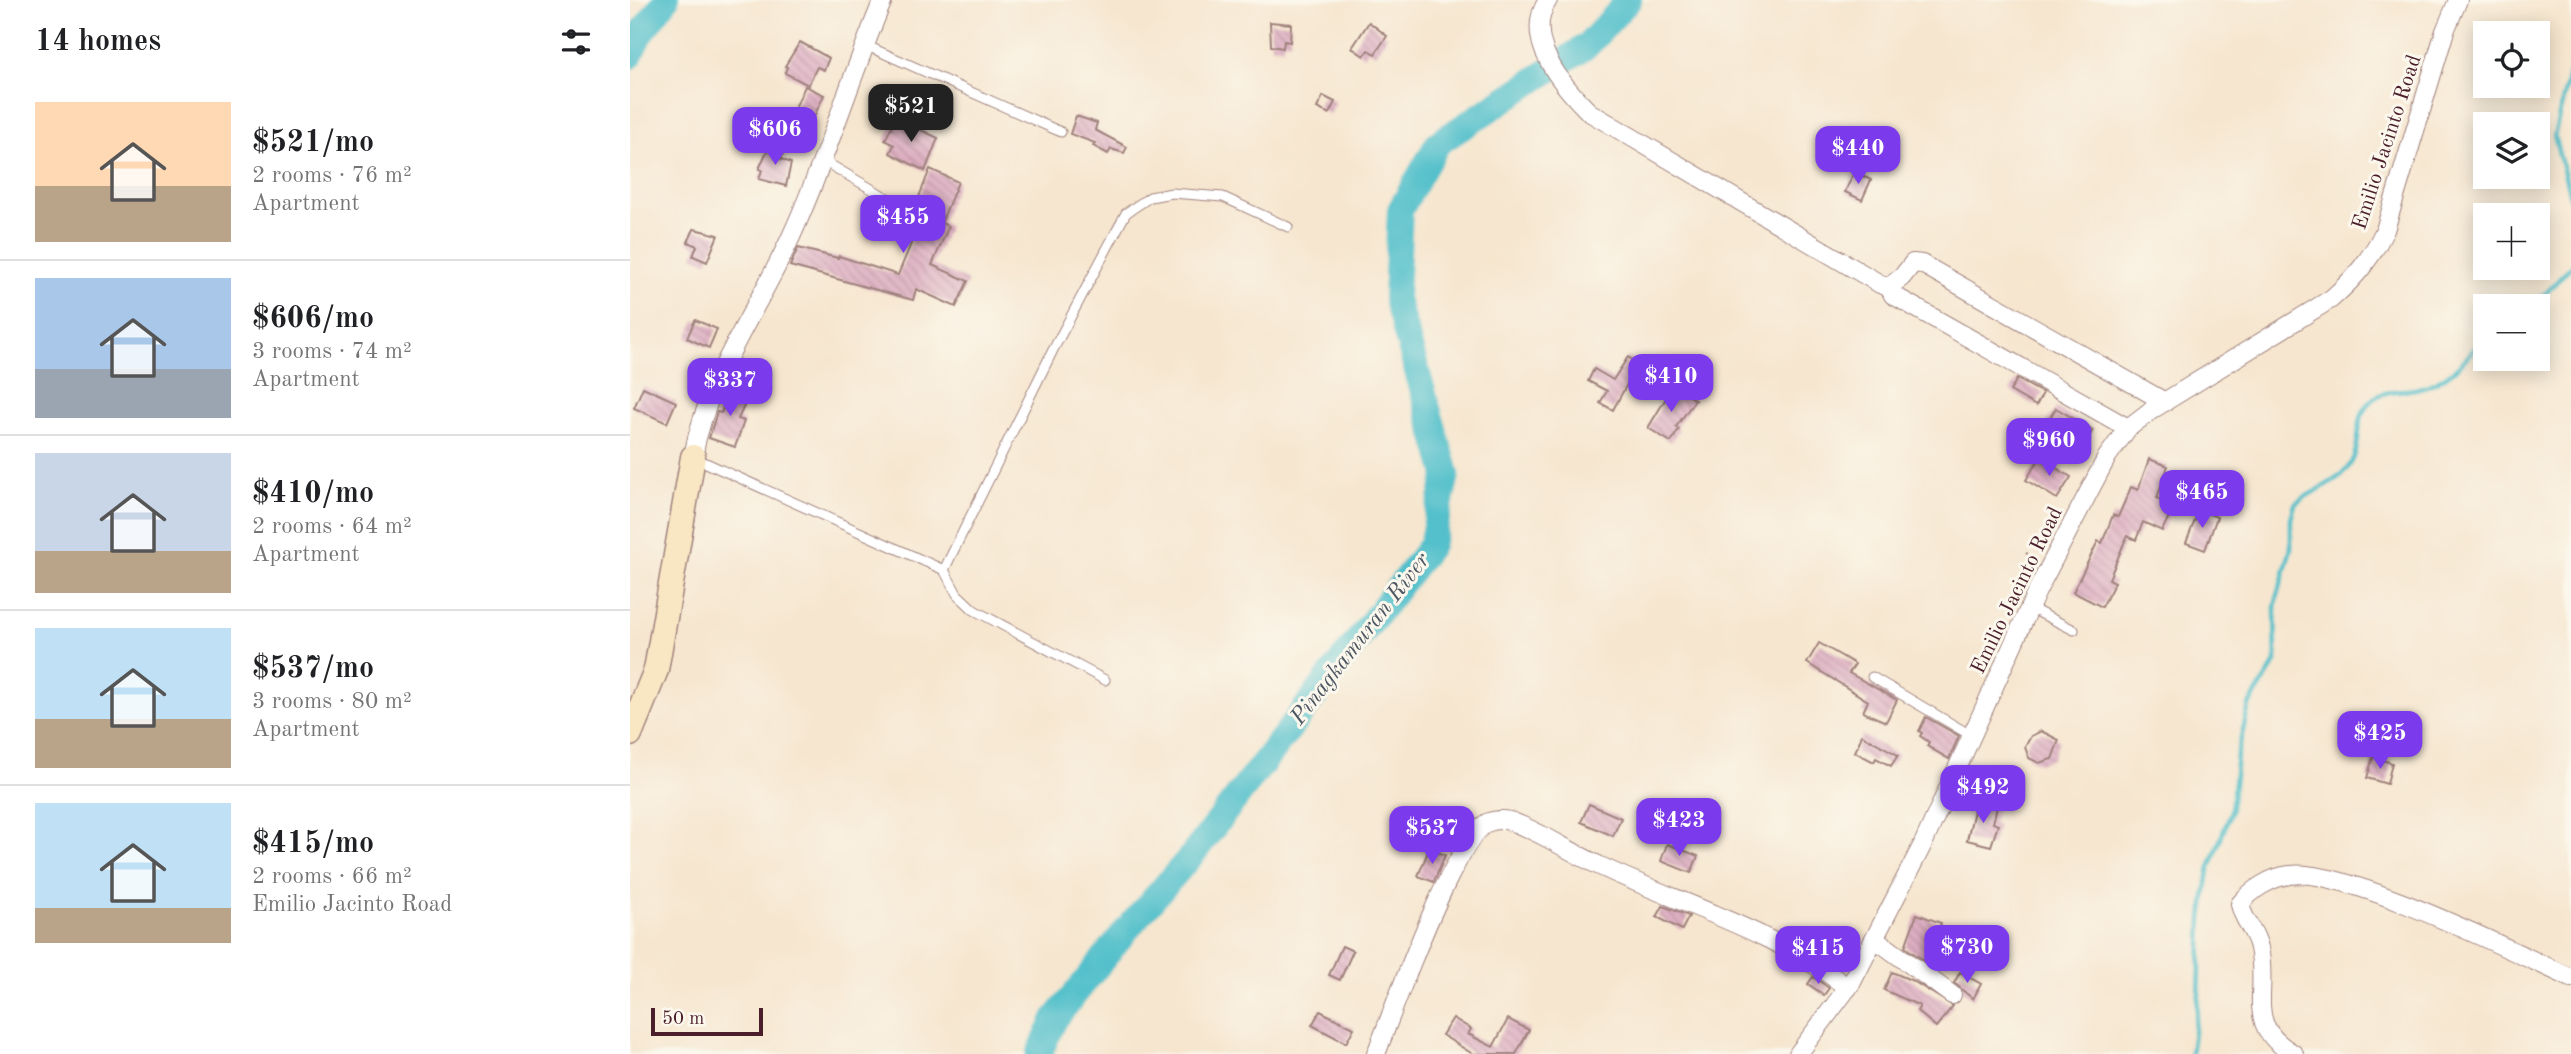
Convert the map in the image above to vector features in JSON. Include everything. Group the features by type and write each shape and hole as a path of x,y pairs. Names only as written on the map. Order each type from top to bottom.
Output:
{"street":[{"path":"630,734 656,670 699,426 722,368 790,238 883,0"},
{"path":"1548,0 1541,10 1538,29 1542,46 1565,88 1589,112 1889,287 1893,295 2128,428"},
{"name":"Emilio Jacinto Road","path":"1798,1054 1848,988 1923,844 2030,608 2107,457 2128,428 2331,299 2355,278 2374,253 2385,230 2445,31 2458,0"},
{"path":"1889,287 1902,277 1913,263 1922,264 2165,402"},
{"path":"1376,1054 1427,927 1466,843 1488,822 1507,819 1600,866 1774,941 1824,970 1848,988"},
{"path":"2294,1054 2276,1043 2264,1028 2260,1012 2260,951 2240,904 2249,893 2291,874 2323,878 2377,894 2571,978"},
{"path":"1874,938 1952,995"}],"lane":[{"path":"864,45 1061,132"},
{"path":"821,159 916,215"},
{"path":"944,569 1053,349 1126,213 1150,197 1172,193 1223,197 1288,227"},
{"path":"694,457 944,569 957,594 974,610 1105,680"},
{"path":"2030,608 2074,630"},
{"path":"1872,677 1972,736"}],"building":[{"path":"1270,22 1291,24 1290,42 1284,41 1283,48 1271,46"},
{"path":"1369,22 1387,36 1375,54 1368,50 1364,56 1352,48"},
{"path":"800,42 829,58 824,70 817,67 808,85 785,73 785,66"},
{"path":"805,86 824,95 813,119 794,110"},
{"path":"1323,96 1335,102 1329,114 1317,108"},
{"path":"1076,116 1097,123 1095,130 1127,147 1124,153 1111,149 1108,154 1093,146 1095,143 1070,134"},
{"path":"896,118 938,138 925,171 890,153 894,145 885,140"},
{"path":"770,144 784,151 781,159 791,163 786,186 759,179 762,170 759,169"},
{"path":"930,169 958,182 941,223 949,226 932,265 968,281 956,307 916,289 913,300 790,266 798,248 838,258 839,256 898,275 925,210 927,200 919,197"},
{"path":"1854,172 1871,180 1862,200 1845,192"},
{"path":"694,229 718,235 707,262 693,256 697,246 688,242"},
{"path":"695,320 717,329 709,348 687,338"},
{"path":"1628,357 1641,366 1635,377 1632,375 1613,410 1600,403 1607,391 1588,381 1594,369 1613,380"},
{"path":"2017,379 2043,393 2036,406 2010,391"},
{"path":"734,385 750,393 738,419 744,421 735,447 709,438 717,412 721,413"},
{"path":"1674,385 1695,400 1676,427 1679,429 1671,442 1648,428"},
{"path":"643,387 676,402 667,423 634,408"},
{"path":"2056,408 2093,430 2081,449 2044,427"},
{"path":"2040,458 2071,477 2057,499 2026,480"},
{"path":"2149,459 2168,466 2157,498 2174,506 2162,531 2143,522 2136,540 2127,536 2109,579 2115,582 2102,607 2073,592 2098,541 2102,543 2113,515 2118,517 2131,487 2138,490"},
{"path":"2199,510 2217,517 2205,550 2186,543"},
{"path":"1819,643 1855,664 1849,673 1897,700 1886,722 1863,712 1868,701 1807,663"},
{"path":"1926,717 1959,736 1949,759 1927,746 1929,742 1920,736 1922,733 1919,731"},
{"path":"2041,731 2059,740 2052,759 2039,763 2029,758 2025,747 2031,736"},
{"path":"1862,735 1898,755 1891,766 1876,758 1874,762 1855,752"},
{"path":"2373,757 2392,763 2387,784 2367,778"},
{"path":"1976,802 1997,807 1993,823 1998,825 1991,846 1967,840"},
{"path":"1589,804 1621,818 1613,836 1581,822"},
{"path":"1667,844 1698,856 1691,873 1661,861"},
{"path":"1429,849 1445,855 1434,882 1418,876"},
{"path":"1663,906 1689,916 1682,930 1657,917"},
{"path":"1917,914 1941,923 1937,937 1951,944 1944,959 1941,957 1934,968 1905,947"},
{"path":"1820,933 1847,945 1839,961 1813,949"},
{"path":"1342,946 1353,951 1340,980 1329,975"},
{"path":"1892,972 1913,981 1953,1006 1936,1027 1917,1011 1920,1006 1884,990"},
{"path":"1960,972 1981,984 1973,999 1954,983"},
{"path":"1813,977 1829,988 1824,995 1808,984"},
{"path":"1320,1011 1354,1028 1346,1043 1312,1025"},
{"path":"1453,1018 1471,1029 1468,1034 1493,1047 1508,1019 1529,1030 1516,1054 1473,1054 1442,1035"}],"waterway":[{"path":"630,56 639,36 666,0"},
{"name":"Pinagkamuran River","path":"1039,1054 1055,1019 1128,928 1193,854 1431,545 1447,474 1396,299 1400,210 1438,143 1588,45 1629,0"},
{"path":"2571,66 2554,136 2571,199"},
{"path":"2544,294 2571,266"},
{"path":"2191,1054 2199,994 2202,918 2209,870 2231,811 2237,755 2249,705 2276,662 2275,606 2291,548 2291,519 2295,504 2346,470 2355,455 2363,413 2373,399 2387,392 2415,389 2437,382 2455,369 2473,349"}]}
